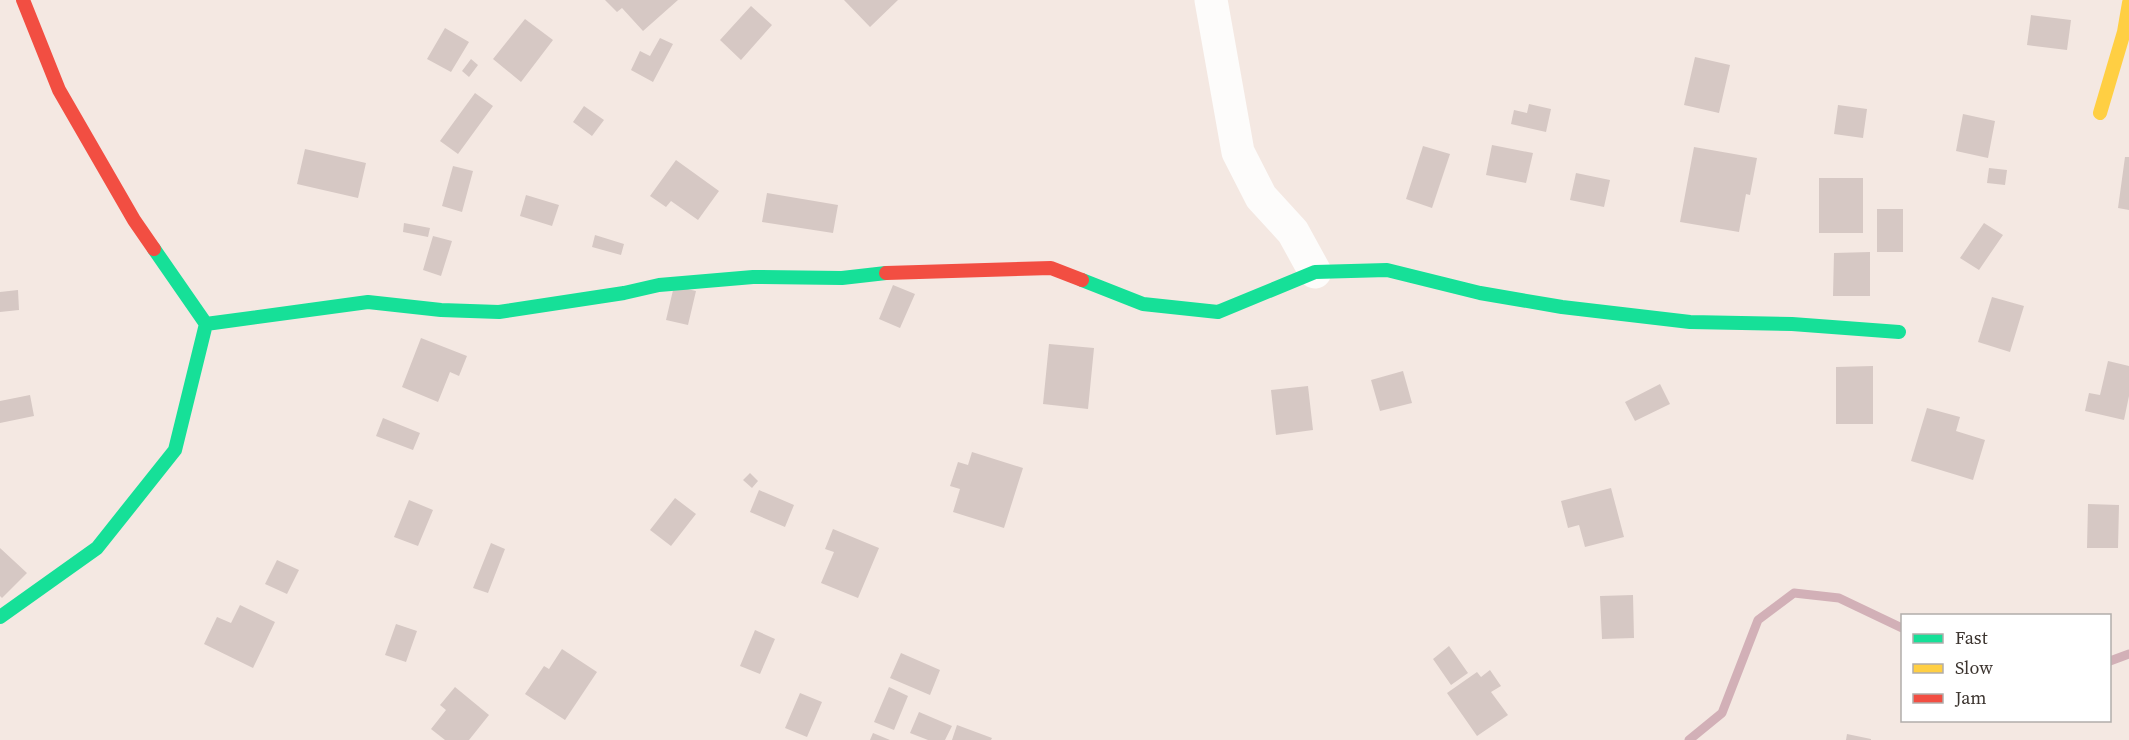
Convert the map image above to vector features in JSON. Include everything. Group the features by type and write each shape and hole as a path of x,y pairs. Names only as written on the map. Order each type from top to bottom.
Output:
{"street":[{"path":"0,617 97,548 175,450 206,324 134,220 59,90 23,0"},
{"path":"1211,0 1238,152 1261,197 1293,232 1315,272"},
{"path":"2100,113 2124,32 2129,3"},
{"path":"206,324 368,302 441,310 499,312 624,293 659,285 753,277 842,278 899,272 1051,268 1143,304 1218,312 1315,272 1387,270 1492,295 1562,307 1690,322 1792,324 1899,332"}],"building":[{"path":"605,0 678,0 643,31 622,8 617,12"},
{"path":"844,0 898,0 870,27"},
{"path":"751,6 772,25 741,60 720,40"},
{"path":"2031,15 2071,20 2067,50 2027,45"},
{"path":"525,19 553,40 521,82 493,59"},
{"path":"445,28 469,42 451,72 427,59"},
{"path":"660,38 673,44 653,82 631,70 640,51 650,56"},
{"path":"1695,57 1730,65 1719,113 1684,105"},
{"path":"471,59 478,65 469,77 462,71"},
{"path":"475,93 493,106 458,154 440,141"},
{"path":"1529,104 1551,109 1546,132 1511,124 1514,110 1527,113"},
{"path":"1838,105 1867,109 1863,138 1834,134"},
{"path":"584,106 604,120 592,136 573,122"},
{"path":"1963,114 1995,121 1988,158 1956,151"},
{"path":"1492,145 1533,153 1526,183 1486,175"},
{"path":"1423,146 1450,154 1432,208 1406,199"},
{"path":"1694,147 1757,158 1750,195 1746,194 1739,232 1680,222"},
{"path":"305,149 366,163 358,198 297,184"},
{"path":"2125,157 2129,157 2129,210 2118,208"},
{"path":"676,160 719,191 698,220 671,201 666,207 650,196"},
{"path":"453,166 473,171 462,212 442,206"},
{"path":"1989,168 2007,170 2005,185 1987,183"},
{"path":"1576,173 1610,180 1604,207 1570,200"},
{"path":"1819,178 1863,178 1863,233 1819,233"},
{"path":"767,193 838,205 833,233 762,222"},
{"path":"526,195 559,205 552,226 520,216"},
{"path":"1877,209 1903,209 1903,252 1877,252"},
{"path":"404,223 430,228 428,237 403,232"},
{"path":"1984,223 2003,235 1979,270 1960,258"},
{"path":"595,235 624,244 621,255 592,247"},
{"path":"433,236 452,241 441,276 423,270"},
{"path":"1870,252 1870,296 1833,296 1834,253"},
{"path":"893,285 915,294 900,328 879,319"},
{"path":"674,286 696,291 688,325 666,320"},
{"path":"18,290 19,310 0,312 0,292"},
{"path":"1992,297 2024,306 2010,352 1978,342"},
{"path":"421,338 467,356 459,376 450,372 438,402 402,387"},
{"path":"1049,344 1094,348 1088,409 1043,404"},
{"path":"2108,361 2129,366 2129,396 2124,420 2085,411 2089,393 2100,395"},
{"path":"1873,366 1873,424 1836,424 1836,367"},
{"path":"1403,371 1412,403 1380,411 1371,380"},
{"path":"1660,384 1670,404 1635,421 1625,402"},
{"path":"1308,386 1313,430 1276,435 1271,390"},
{"path":"30,395 34,416 0,423 0,401"},
{"path":"1927,408 1960,417 1956,431 1985,440 1973,480 1911,461"},
{"path":"383,418 420,433 413,450 376,436"},
{"path":"972,452 1023,468 1004,528 953,512 960,489 950,486 958,462 968,465"},
{"path":"750,473 758,481 752,488 743,480"},
{"path":"1611,488 1624,537 1585,547 1579,525 1568,528 1561,501"},
{"path":"759,490 794,505 785,527 750,512"},
{"path":"675,498 696,514 671,546 650,530"},
{"path":"409,500 433,510 418,546 394,537"},
{"path":"2088,504 2119,505 2118,548 2087,548"},
{"path":"833,529 879,548 858,598 821,583 834,552 825,549"},
{"path":"491,543 505,549 488,593 473,588"},
{"path":"0,548 27,573 2,598 0,596"},
{"path":"277,560 299,570 287,594 265,584"},
{"path":"1633,595 1634,638 1602,639 1600,596"},
{"path":"240,605 275,622 253,668 204,644 217,617 231,623"},
{"path":"396,624 417,631 406,662 385,655"},
{"path":"755,630 775,639 760,674 740,666"},
{"path":"1449,646 1468,673 1451,685 1433,659"},
{"path":"562,649 597,672 565,720 525,694 544,666 549,669"},
{"path":"901,653 940,670 930,695 890,678"},
{"path":"1490,670 1501,686 1491,692 1508,715 1477,736 1447,693 1477,672 1481,677"},
{"path":"455,687 489,715 469,740 445,740 431,729 446,710 440,705"},
{"path":"889,687 908,696 894,730 874,722"},
{"path":"800,693 822,702 807,737 785,728"},
{"path":"919,712 952,726 945,740 928,740 910,733"},
{"path":"957,725 992,738 991,740 952,740"},
{"path":"873,733 890,740 870,740"},
{"path":"1847,734 1871,739 1871,740 1846,740"}],"waterway":[{"path":"1689,740 1722,713 1758,620 1794,593 1839,598 1901,628"},
{"path":"2111,661 2129,654"}],"traffic: fast":[{"path":"0,617 97,548 175,450 206,324 154,249"},
{"path":"1082,280 1143,304 1218,312 1315,272 1387,270 1480,293 1562,307 1690,322 1792,324 1899,332"},
{"path":"206,324 368,302 441,310 499,312 624,293 659,285 753,277 842,278 886,273"}],"traffic: slow":[{"path":"2100,113 2124,32 2129,3"}],"traffic: jam":[{"path":"23,0 59,90 134,220 154,249"},
{"path":"886,273 1051,268 1082,280"}]}
